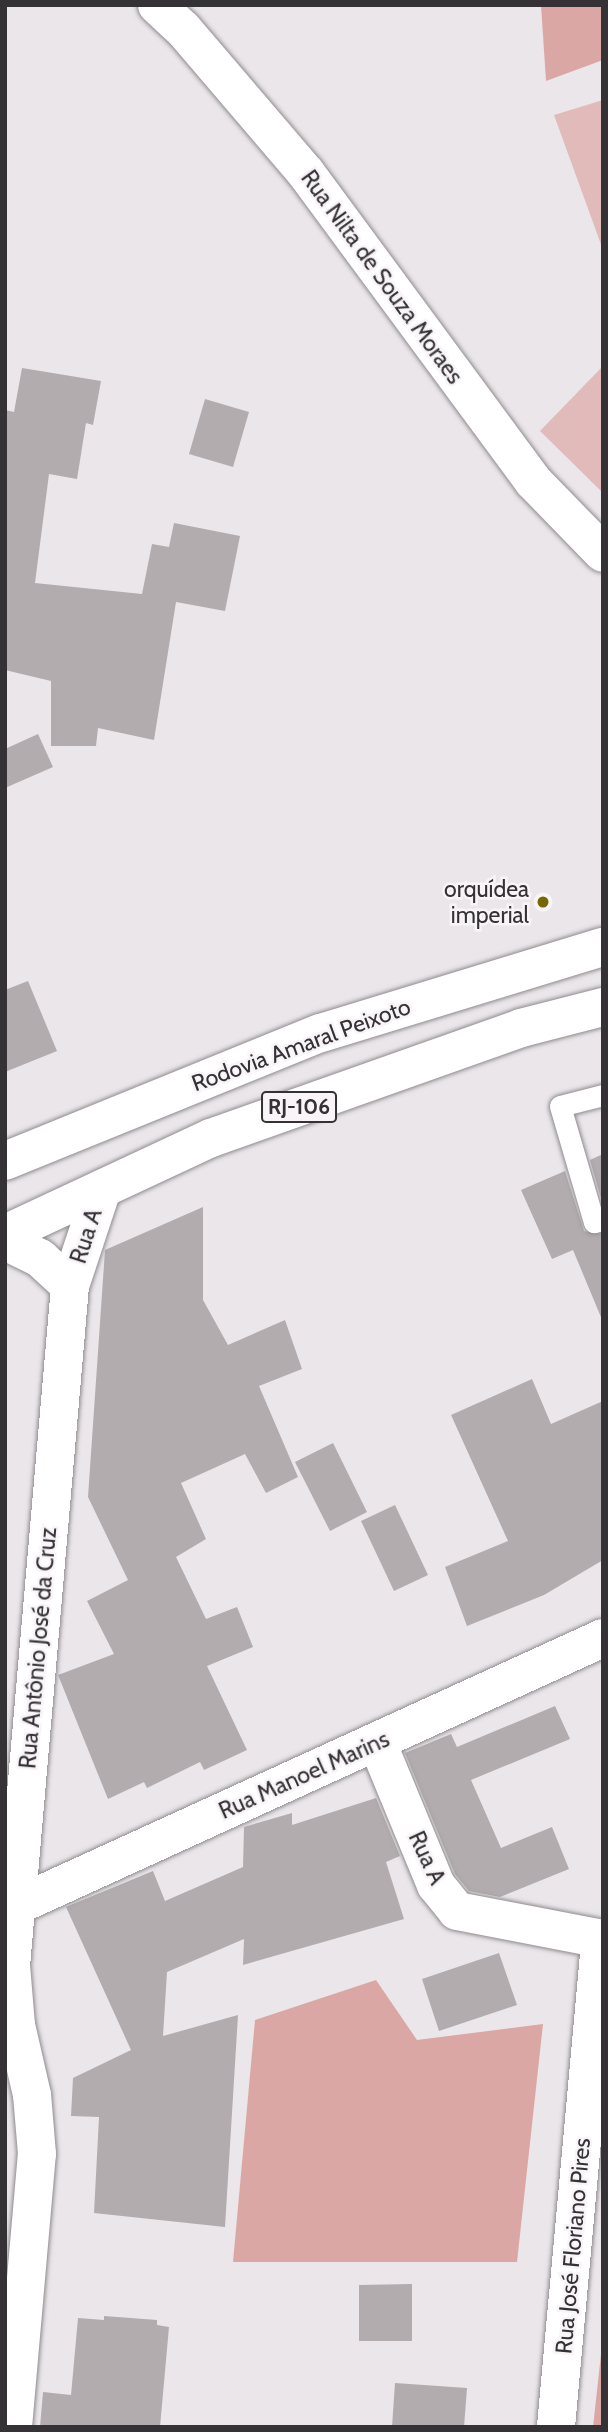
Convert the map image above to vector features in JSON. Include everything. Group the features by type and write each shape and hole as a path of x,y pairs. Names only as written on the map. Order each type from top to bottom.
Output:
{"main road":[{"name":"Rua Nilta de Souza Moraes","path":"157,5 183,29 306,173 533,481 603,554"},
{"name":"Rodovia Amaral Peixoto","path":"5,1161 321,1033 603,947"},
{"name":"RJ-106","path":"5,1234 211,1138 521,1028 603,1007"},
{"name":"Rua A","path":"5,1241 40,1258 70,1286 102,1189"},
{"name":"Rua Antônio José da Cruz","path":"13,2427 37,2154 33,2095 12,1996 10,1909 70,1286"},
{"name":"Rua Manoel Marins","path":"10,1909 603,1638"},
{"name":"Rua A","path":"377,1742 436,1885 457,1911 601,1940"},
{"name":"Rua José Floriano Pires","path":"556,2427 601,1940"}],"lane":[{"path":"603,1095 560,1106 594,1222 603,1220"}],"shaded area":[{"path":"541,5 603,5 603,60 546,81"},
{"path":"603,100 603,250 554,115"},
{"path":"603,366 603,493 540,431"},
{"path":"376,1980 417,2040 543,2024 517,2262 233,2262 255,2020"},
{"path":"603,2336 603,2427 593,2427"}],"building":[{"path":"22,368 101,381 93,425 86,423 77,479 49,474 35,583 142,594 152,544 169,547 174,523 240,536 225,611 176,602 154,740 98,728 96,746 51,746 51,681 5,670 5,410 14,412"},
{"path":"205,399 249,412 233,467 189,454"},
{"path":"38,734 53,767 5,788 5,749"},
{"path":"28,981 57,1051 5,1072 5,990"},
{"path":"603,1154 603,1205 590,1160"},
{"path":"565,1171 584,1231 603,1234 603,1322 573,1250 552,1259 521,1190"},
{"path":"203,1207 203,1300 228,1345 285,1320 302,1369 259,1386 298,1477 266,1493 245,1454 181,1483 206,1539 176,1557 206,1619 237,1607 253,1647 207,1666 247,1750 204,1770 200,1762 147,1788 144,1782 108,1799 58,1675 114,1654 87,1601 128,1580 88,1497 105,1250"},
{"path":"532,1379 551,1424 603,1401 603,1560 544,1595 467,1626 445,1567 508,1541 451,1415"},
{"path":"333,1443 367,1512 330,1531 295,1462"},
{"path":"395,1505 428,1575 394,1591 361,1521"},
{"path":"555,1706 570,1739 471,1780 501,1848 552,1827 569,1869 500,1897 469,1891 455,1874 405,1753 451,1734 457,1747"},
{"path":"376,1798 400,1856 386,1862 404,1919 243,1965 244,1939 167,1972 163,2036 238,2015 225,2227 94,2213 99,2117 71,2116 73,2078 131,2050 66,1907 153,1871 165,1901 243,1867 244,1827 292,1813 292,1825"},
{"path":"499,1953 517,2005 439,2031 422,1979"},
{"path":"412,2284 412,2341 359,2341 359,2285"},
{"path":"104,2316 157,2320 157,2325 169,2327 160,2427 40,2427 43,2392 71,2395 78,2318 104,2320"},
{"path":"395,2383 467,2388 464,2427 392,2427"}],"place":[{"name":"orquídea imperial","path":"543,902"}]}
